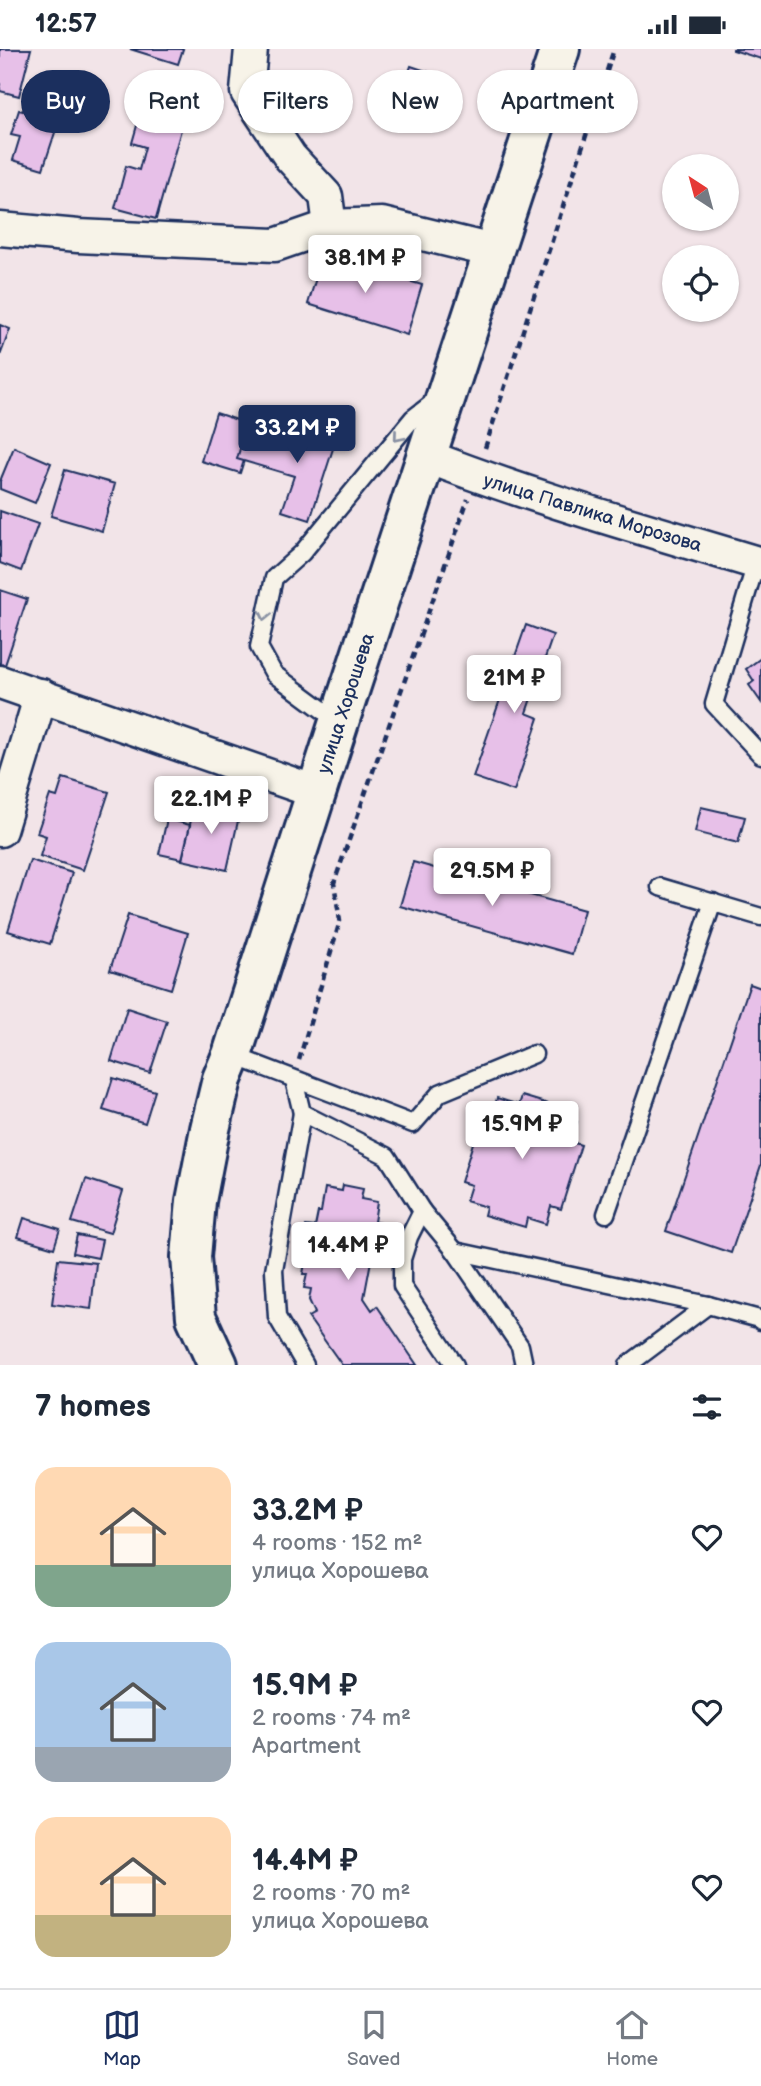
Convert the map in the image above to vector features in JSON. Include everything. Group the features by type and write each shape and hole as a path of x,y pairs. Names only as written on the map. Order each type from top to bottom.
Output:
{"main road":[{"name":"улица Хорошева","path":"218,1365 196,1317 191,1258 196,1201 222,1079 560,49"}],"street":[{"path":"251,49 247,92 290,157 327,196 330,226"},
{"path":"4,222 78,236 275,245 330,226 382,224 493,251"},
{"name":"улица Павлика Морозова","path":"426,456 547,499 759,563"},
{"path":"0,682 316,792"},
{"path":"0,830 41,695"}],"lane":[{"path":"339,722 274,674 259,647 274,578 302,553 413,418 448,391"},
{"path":"759,563 714,705 761,755"},
{"path":"660,887 761,917"},
{"path":"606,1214 713,902"},
{"path":"232,1055 413,1124 440,1093 534,1054"},
{"path":"293,1080 302,1113 274,1270 277,1317 305,1365"},
{"path":"302,1113 387,1156 422,1211 455,1251 520,1346 524,1365"},
{"path":"422,1211 402,1259 402,1286 455,1365"},
{"path":"455,1251 708,1305 761,1321"},
{"path":"628,1365 708,1305"}],"path":[{"path":"293,1080 340,921 334,883 476,475 614,49"}],"building":[{"path":"0,49 31,49 26,70 21,70 19,96 0,91"},
{"path":"130,49 183,49 178,64"},
{"path":"761,49 761,59 733,50"},
{"path":"19,110 21,133 55,133 43,169 13,160 20,137 11,135"},
{"path":"135,133 180,133 156,219 115,208 126,166 139,170 145,147 132,143"},
{"path":"323,255 422,285 407,335 308,304"},
{"path":"0,325 10,329 0,356"},
{"path":"216,413 255,426 240,473 201,461"},
{"path":"313,418 340,427 310,520 282,511 294,476 237,459 244,435 301,453"},
{"path":"14,447 51,463 35,503 0,489 0,481"},
{"path":"65,470 115,484 102,531 51,516"},
{"path":"0,511 38,524 21,571 0,563"},
{"path":"0,590 27,599 5,665 0,664"},
{"path":"526,625 553,635 526,713 539,718 514,791 473,777"},
{"path":"761,658 761,702 749,685 754,681 746,669"},
{"path":"63,778 109,792 83,870 40,856 46,836 37,833 50,795 57,797"},
{"path":"195,802 240,812 227,870 182,860"},
{"path":"701,807 745,817 738,843 695,832"},
{"path":"167,819 190,825 182,859 159,854"},
{"path":"30,860 72,873 50,944 8,931"},
{"path":"413,862 584,910 572,954 400,906"},
{"path":"128,915 188,933 171,989 110,970"},
{"path":"750,984 761,988 761,1165 731,1253 666,1231"},
{"path":"127,1008 167,1021 150,1073 111,1061"},
{"path":"113,1078 155,1091 145,1123 103,1110"},
{"path":"522,1096 565,1109 563,1118 577,1122 571,1142 581,1145 561,1209 551,1206 546,1224 527,1218 525,1227 484,1215 486,1207 466,1201 471,1185 461,1182 481,1117 491,1120 497,1098 519,1105"},
{"path":"86,1179 123,1191 110,1233 72,1222"},
{"path":"343,1185 363,1189 361,1199 377,1202 374,1222 381,1223 364,1298 372,1310 377,1306 417,1365 342,1365 308,1317 315,1313 309,1300 311,1289 304,1288 306,1257 300,1256 306,1226 315,1227 325,1188 342,1191"},
{"path":"24,1218 60,1229 54,1248 18,1237"},
{"path":"77,1235 102,1240 98,1258 73,1253"},
{"path":"58,1259 96,1263 91,1309 52,1304"}]}
